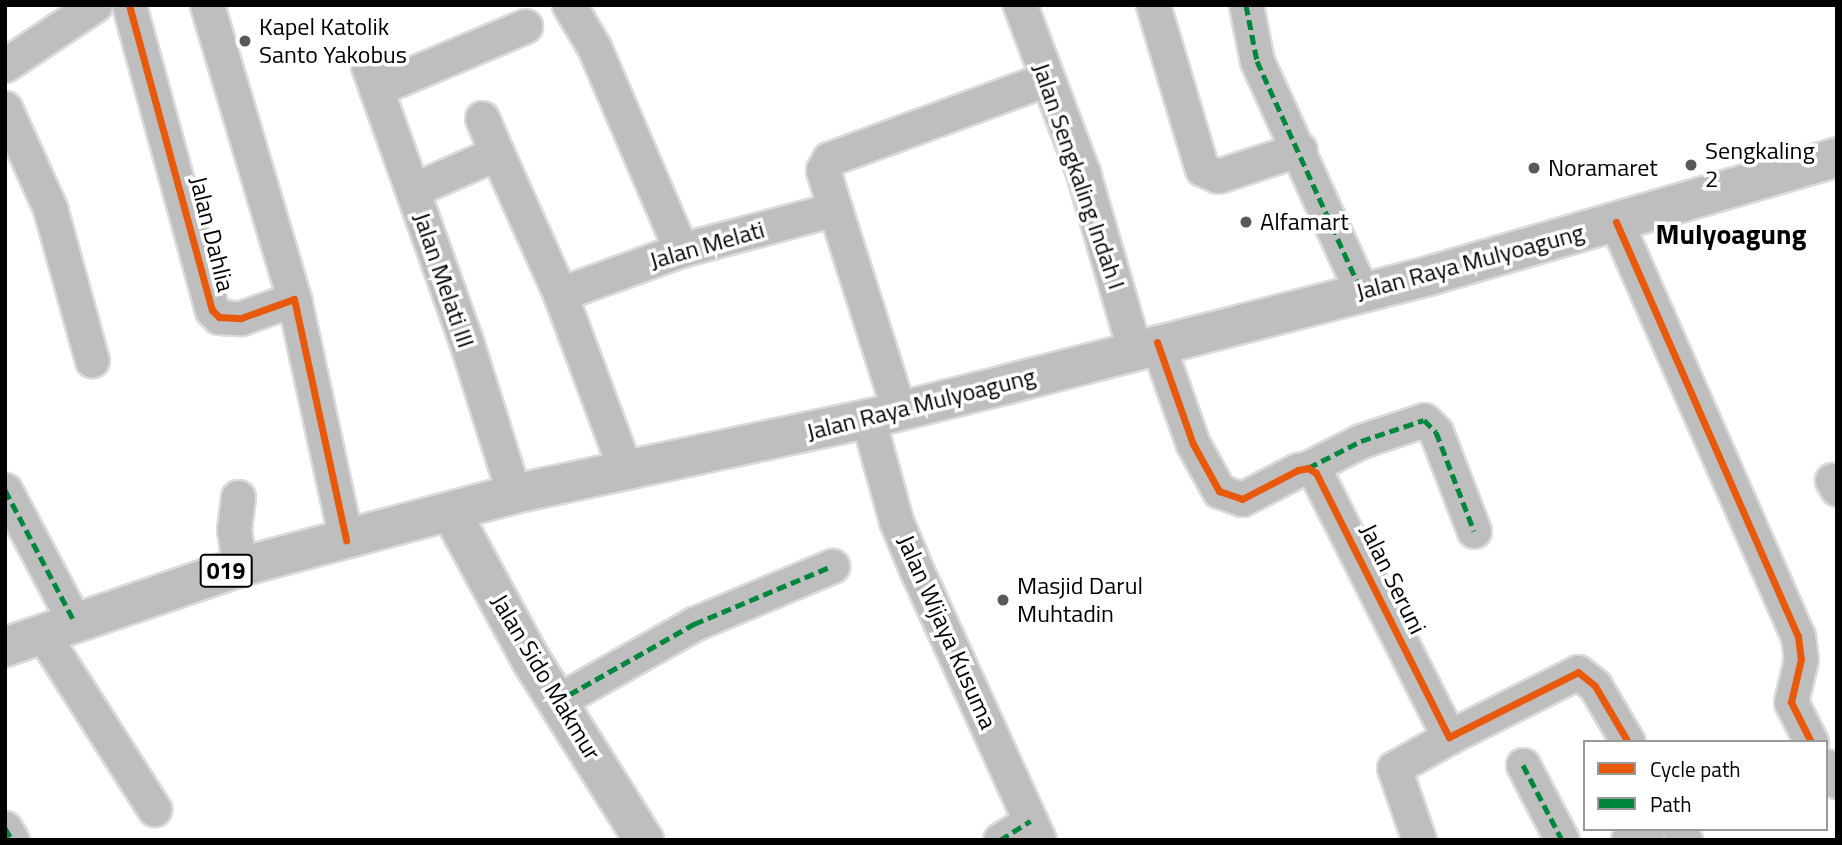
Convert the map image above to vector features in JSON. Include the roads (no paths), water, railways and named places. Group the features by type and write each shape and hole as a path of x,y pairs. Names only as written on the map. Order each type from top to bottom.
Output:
{"main road":[{"name":"Jalan Raya Mulyoagung","path":"5,647 240,567 514,495 883,415 1145,345 1362,293 1837,157"},
{"name":"Jalan Sido Makmur","path":"451,512 556,702 640,838"}],"street":[{"path":"5,65 95,5"},
{"name":"Jalan Dahlia","path":"129,5 212,310 219,317 241,318 294,299"},
{"path":"206,5 294,299 346,540"},
{"path":"569,5 594,47 681,250"},
{"name":"Jalan Sengkaling Indah I","path":"1020,5 1145,345"},
{"path":"1153,5 1202,169 1218,176 1300,149"},
{"path":"1246,5 1257,61 1300,149 1362,293"},
{"name":"Jalan Melati III","path":"514,495 413,190 372,78 526,26"},
{"path":"883,415 835,209 823,170 829,159 1047,79"},
{"path":"5,108 50,208 93,360"},
{"path":"482,118 560,294 626,471"},
{"path":"413,190 496,153"},
{"name":"Jalan Melati","path":"560,294 681,250 835,209"},
{"path":"1616,222 1798,636 1801,659 1791,702 1810,740"},
{"path":"1145,345 1219,491 1242,499 1361,441 1424,421 1436,432 1474,531"},
{"name":"Jalan Wijaya Kusuma","path":"883,415 911,557 1035,831"},
{"name":"Jalan Seruni","path":"1308,468 1324,483 1449,737"},
{"path":"5,490 58,627 154,808"},
{"path":"238,497 234,530 240,567"},
{"path":"556,702 694,624 832,566"},
{"path":"1419,840 1394,768 1578,672 1595,686 1627,740"},
{"path":"1523,765 1562,840"},
{"path":"5,828 12,840"},
{"path":"1000,840 1035,831"},
{"path":"1628,840 1644,831"}],"place":[{"name":"Kapel Katolik Santo Yakobus","path":"245,41"},
{"name":"Sengkaling 2","path":"1691,165"},
{"name":"Noramaret","path":"1534,168"},
{"name":"Alfamart","path":"1246,222"},
{"name":"Masjid Darul Muhtadin","path":"1003,600"}],"district":[{"name":"Mulyoagung","path":"1731,234"}]}
